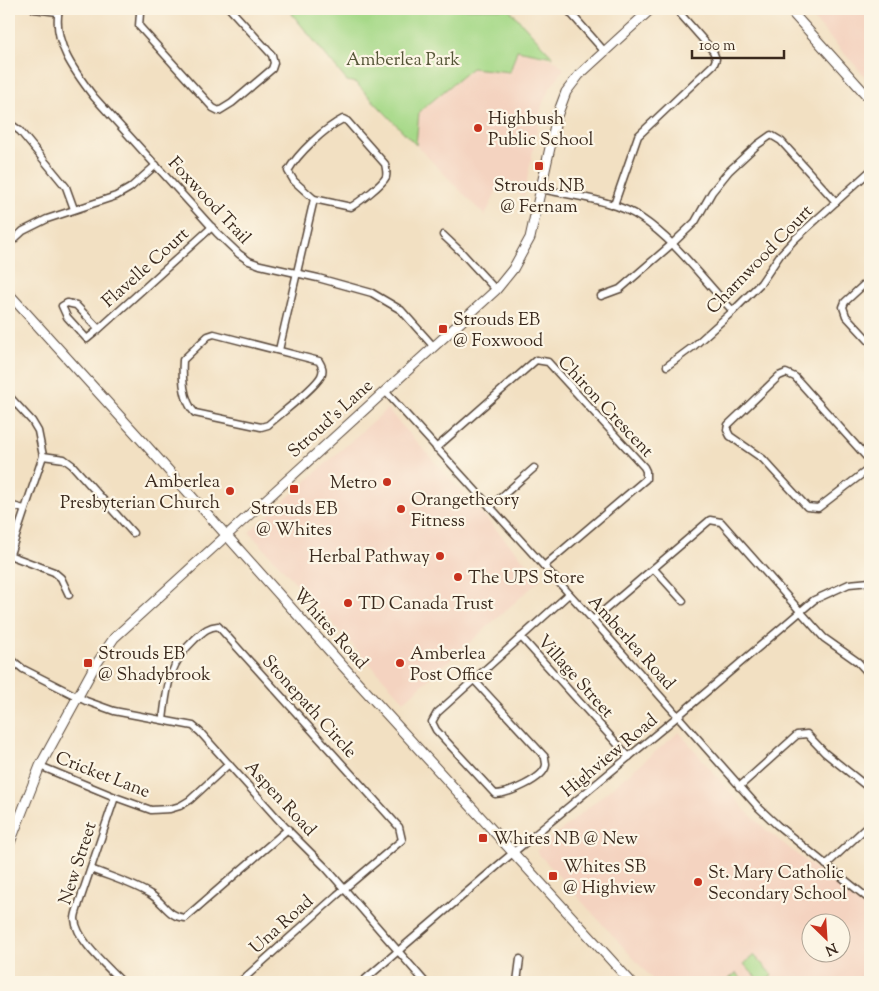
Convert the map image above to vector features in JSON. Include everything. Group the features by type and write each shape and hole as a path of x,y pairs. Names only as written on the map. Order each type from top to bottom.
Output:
{"street":[{"path":"34,9 59,10"},
{"path":"145,9 140,13 139,26 213,108 219,112 272,69 274,63 272,55 230,9"},
{"path":"567,9 605,52"},
{"name":"Stroud's Lane","path":"9,845 40,766 93,669 114,638 496,290 513,269 530,238 557,116 566,92 579,75 651,9"},
{"path":"614,205 638,136 714,64 716,58 713,51 676,9"},
{"path":"789,9 870,99"},
{"name":"Foxwood Trail","path":"59,10 59,33 66,55 76,74 94,97 212,227 239,254 249,261 372,293 401,310 434,347"},
{"path":"343,119 386,164 386,177 362,200 351,207 314,199 294,181 288,171 294,160 334,124 343,119"},
{"path":"9,122 20,131 66,187 74,209"},
{"path":"601,296 620,289 672,244 695,222 712,192 728,171 771,135 781,141 836,202"},
{"path":"9,244 23,231 47,219 116,196 130,188 156,165"},
{"name":"Charnwood Court","path":"667,366 694,346 762,284 780,255 795,239 870,171"},
{"path":"542,189 614,205 640,217 672,244 733,311"},
{"path":"279,350 298,275 314,199"},
{"name":"Flavelle Court","path":"99,329 76,305 66,302 62,306 67,317 87,339 99,329 212,227"},
{"path":"443,235 496,290"},
{"path":"870,279 845,302 843,307 846,316 870,342"},
{"name":"Whites Road","path":"9,294 631,982"},
{"path":"214,334 279,350 320,361 323,369 321,376 314,384 268,425 261,427 196,413 191,409 183,372 183,360 208,336 214,334"},
{"name":"Chiron Crescent","path":"436,448 536,360 548,362 638,460 646,471 646,479 544,566"},
{"path":"870,460 795,377 786,373 779,376 728,425 727,430 730,436 763,459 807,507 818,508 870,468"},
{"name":"Amberlea Road","path":"385,391 593,620 739,786 777,825 870,900"},
{"path":"9,396 32,421 38,431 43,456 9,556 54,572 61,578 69,595"},
{"path":"43,456 64,459 72,465 134,533"},
{"path":"490,507 534,468"},
{"path":"9,505 24,509"},
{"path":"593,620 710,520 721,522 824,638 858,662 870,675"},
{"path":"654,568 683,601"},
{"name":"Highview Road","path":"514,853 814,600 849,584 870,582"},
{"path":"474,680 544,757 546,766 542,774 519,788 504,794 495,794 436,730 432,722 437,713 569,594"},
{"name":"Stonepath Circle","path":"164,720 172,670 177,660 189,644 204,630 209,627 218,626 399,827 402,840 344,889"},
{"name":"Village Street","path":"521,638 629,757"},
{"name":"Aspen Road","path":"10,660 23,669 77,697 114,711 193,726 344,889 425,982"},
{"path":"739,786 797,735 807,734 825,753 870,789"},
{"name":"Cricket Lane","path":"40,766 151,810 170,809 180,806 190,800 229,764"},
{"name":"New Street","path":"115,797 75,918 85,941 122,982"},
{"path":"826,865 870,824"},
{"path":"91,869 148,893 158,899 177,918 185,918 288,830"},
{"path":"362,982 514,853"},
{"name":"Una Road","path":"240,982 344,889"},
{"path":"518,982 520,958"}],"shaded area":[{"path":"804,9 870,9 870,82 808,13"},
{"name":"Highbush Public School","path":"517,50 555,60 564,69 550,88 542,105 524,196 499,185 485,216 416,145 419,112 472,68 510,72"},
{"path":"387,409 541,579 404,701 249,532"},
{"name":"St. Mary Catholic Secondary School","path":"679,732 746,811 763,827 870,913 870,982 655,982 536,851"}],"green space":[{"name":"Amberlea Park","path":"294,9 509,9 553,57 517,50 510,72 472,68 419,112 416,145 356,83 347,81 292,14"},
{"path":"754,955 772,975 764,982 760,982 744,964"},
{"path":"736,973 744,982 725,982"}],"place":[{"name":"Highbush Public School","path":"478,128"},
{"name":"Strouds NB @ Fernam","path":"539,166"},
{"name":"Strouds EB @ Foxwood","path":"443,329"},
{"name":"Metro","path":"387,482"},
{"name":"Strouds EB @ Whites","path":"294,489"},
{"name":"Amberlea Presbyterian Church","path":"230,491"},
{"name":"Orangetheory Fitness","path":"401,509"},
{"name":"Herbal Pathway","path":"440,556"},
{"name":"The UPS Store","path":"458,577"},
{"name":"TD Canada Trust","path":"348,603"},
{"name":"Strouds EB @ Shadybrook","path":"88,663"},
{"name":"Amberlea Post Office","path":"400,663"},
{"name":"Whites NB @ New","path":"483,838"},
{"name":"Whites SB @ Highview","path":"553,876"},
{"name":"St. Mary Catholic Secondary School","path":"698,882"}]}
